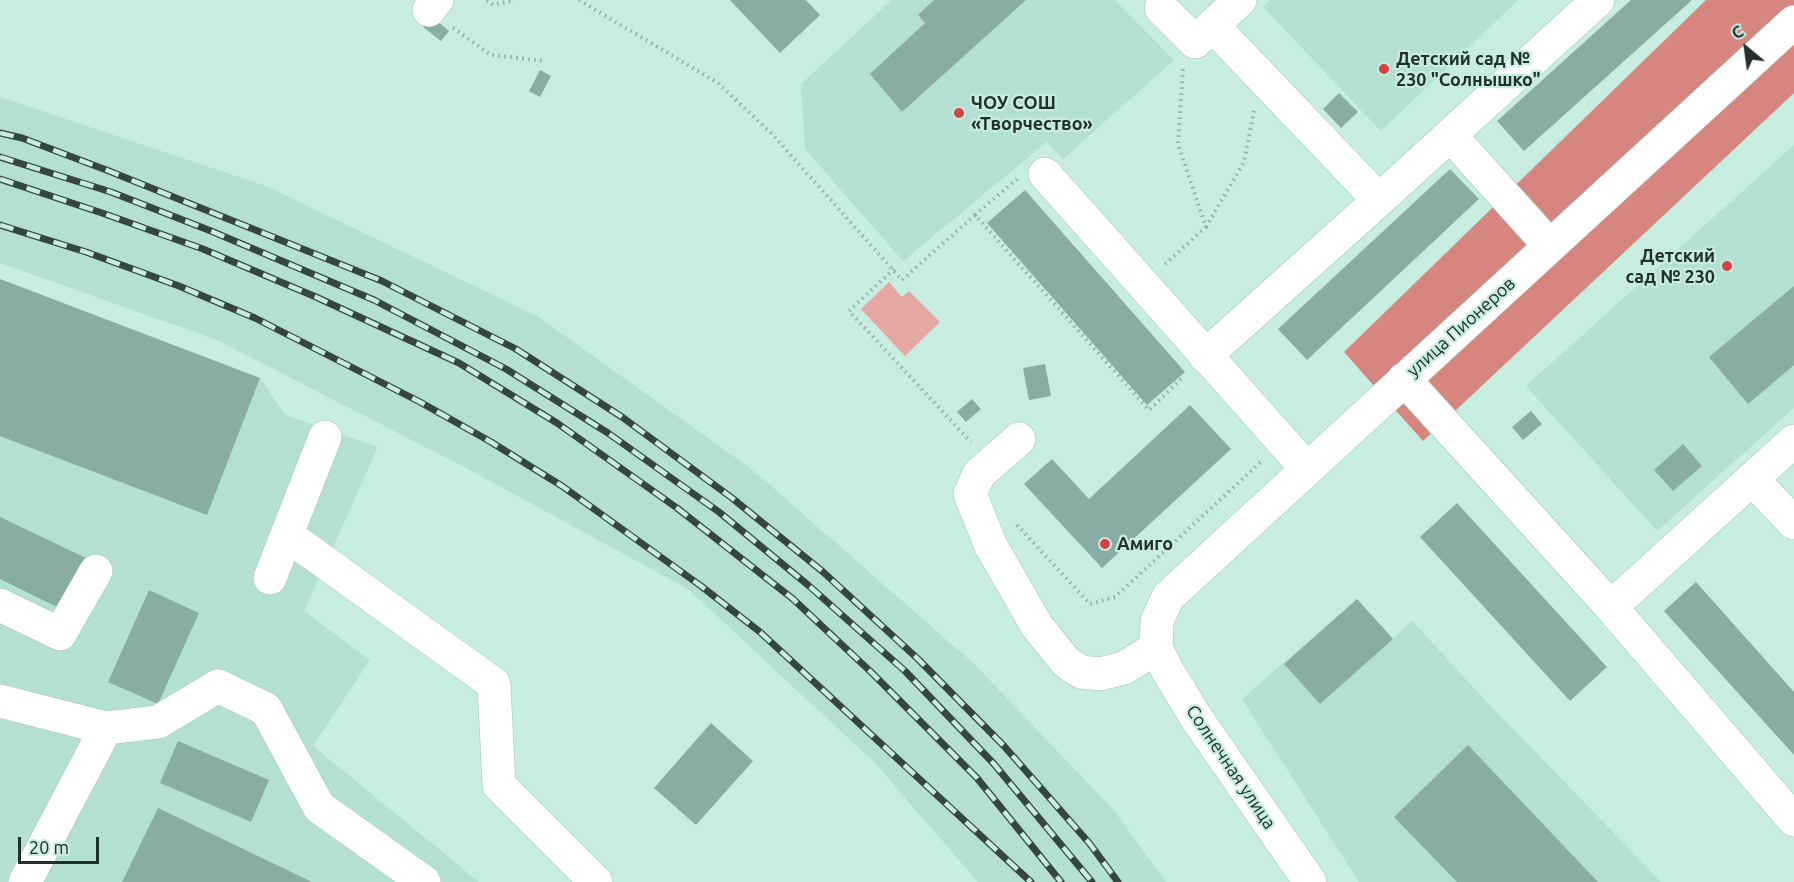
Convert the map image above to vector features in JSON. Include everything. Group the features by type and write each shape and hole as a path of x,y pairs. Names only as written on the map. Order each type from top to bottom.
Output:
{"street":[{"path":"1171,18 1194,42 1240,0"},
{"path":"1205,356 1598,0"},
{"name":"улица Пионеров","path":"1156,648 1157,621 1168,597 1794,22"},
{"path":"1214,26 1379,200"},
{"path":"1450,135 1550,246"},
{"path":"1045,174 1307,469"},
{"path":"1404,379 1611,607 1794,819"},
{"path":"270,578 325,437"},
{"path":"1019,439 980,474 969,494 991,546 1031,616 1066,662 1081,672 1100,674 1125,668 1156,648"},
{"path":"1611,607 1794,441"},
{"path":"1753,480 1794,523"},
{"path":"287,535 494,684 499,786 596,882"},
{"path":"0,605 60,634 96,571"},
{"name":"Солнечная улица","path":"1156,648 1197,720 1310,882"},
{"path":"0,701 106,728 158,722 218,686 266,709 319,807 424,882"},
{"path":"25,882 106,728"}],"path":[{"path":"487,0 493,5 515,0"},
{"path":"579,0 718,83 772,134 902,280 1036,162 1045,174"},
{"path":"433,5 491,55 545,61"},
{"path":"1171,18 1184,63 1178,144 1206,227"},
{"path":"1142,284 1206,227 1244,162 1262,77"},
{"path":"975,215 1149,410 1205,356"},
{"path":"894,269 849,311 991,464"},
{"path":"1015,523 1090,604 1115,597 1282,442"}],"shaded area":[{"name":"ЧОУ СОШ «Творчество»","path":"892,0 1115,0 1174,60 1063,159 1047,142 903,261 805,149 801,84"},
{"name":"Детский сад № 230 \"Солнышко\"","path":"1270,0 1518,0 1381,131 1263,7"},
{"path":"1706,0 1794,0 1794,93 1423,441 1344,352"},
{"path":"0,97 266,186 537,316 754,471 973,663 1112,808 1166,882 978,882 875,763 688,589 468,469 217,340 0,263"},
{"name":"Детский сад № 230","path":"1794,145 1794,408 1657,531 1526,386"},
{"path":"0,279 260,378 285,415 378,447 304,611 370,660 313,746 479,882 0,882"},
{"path":"889,282 902,297 909,291 940,322 905,356 861,309"},
{"path":"1357,599 1393,639 1412,621 1661,882 1359,882 1242,699"}],"building":[{"path":"730,0 806,0 820,15 780,53"},
{"path":"934,0 1026,0 902,112 870,74 925,23 918,15"},
{"path":"1631,0 1692,0 1524,151 1497,121"},
{"path":"432,17 449,31 441,41 423,27"},
{"path":"540,70 551,76 540,97 529,91"},
{"path":"1339,93 1358,112 1341,128 1323,109"},
{"path":"1450,169 1479,199 1307,360 1278,329"},
{"path":"1025,190 1185,372 1147,405 987,223"},
{"path":"0,279 260,378 207,515 0,436"},
{"path":"1794,286 1794,365 1748,404 1709,357"},
{"path":"1045,364 1051,396 1029,400 1023,368"},
{"path":"972,399 981,409 966,422 957,412"},
{"path":"1190,405 1231,449 1102,568 1024,484 1052,459 1089,499"},
{"path":"1531,411 1542,424 1523,440 1512,427"},
{"path":"1683,444 1702,466 1673,491 1654,470"},
{"path":"1457,503 1607,667 1570,701 1420,537"},
{"path":"0,517 86,558 61,609 0,579"},
{"path":"1696,582 1794,692 1794,755 1664,611"},
{"path":"149,590 199,613 158,704 108,682"},
{"path":"1357,599 1393,639 1320,704 1284,664"},
{"path":"711,723 753,761 696,825 654,788"},
{"path":"178,741 269,780 251,822 160,783"},
{"path":"1468,745 1598,882 1457,882 1394,817"},
{"path":"158,808 312,882 122,882"}],"railway":[{"path":"0,133 22,138 109,171 382,281 516,349 622,417 732,498 822,571 918,659 1004,746 1090,844 1118,882"},
{"path":"0,157 111,192 211,231 374,300 506,369 608,433 719,512 808,585 905,671 994,764 1092,882"},
{"path":"0,179 203,249 316,297 459,363 557,423 677,508 793,599 871,672 977,778 1061,882"},
{"path":"0,225 86,252 179,286 255,318 420,402 562,486 701,586 760,632 1031,882"}],"place":[{"name":"Детский сад № 230 \"Солнышко\"","path":"1384,69"},
{"name":"ЧОУ СОШ «Творчество»","path":"959,113"},
{"name":"Детский сад № 230","path":"1727,266"},
{"name":"Амиго","path":"1105,544"}]}
